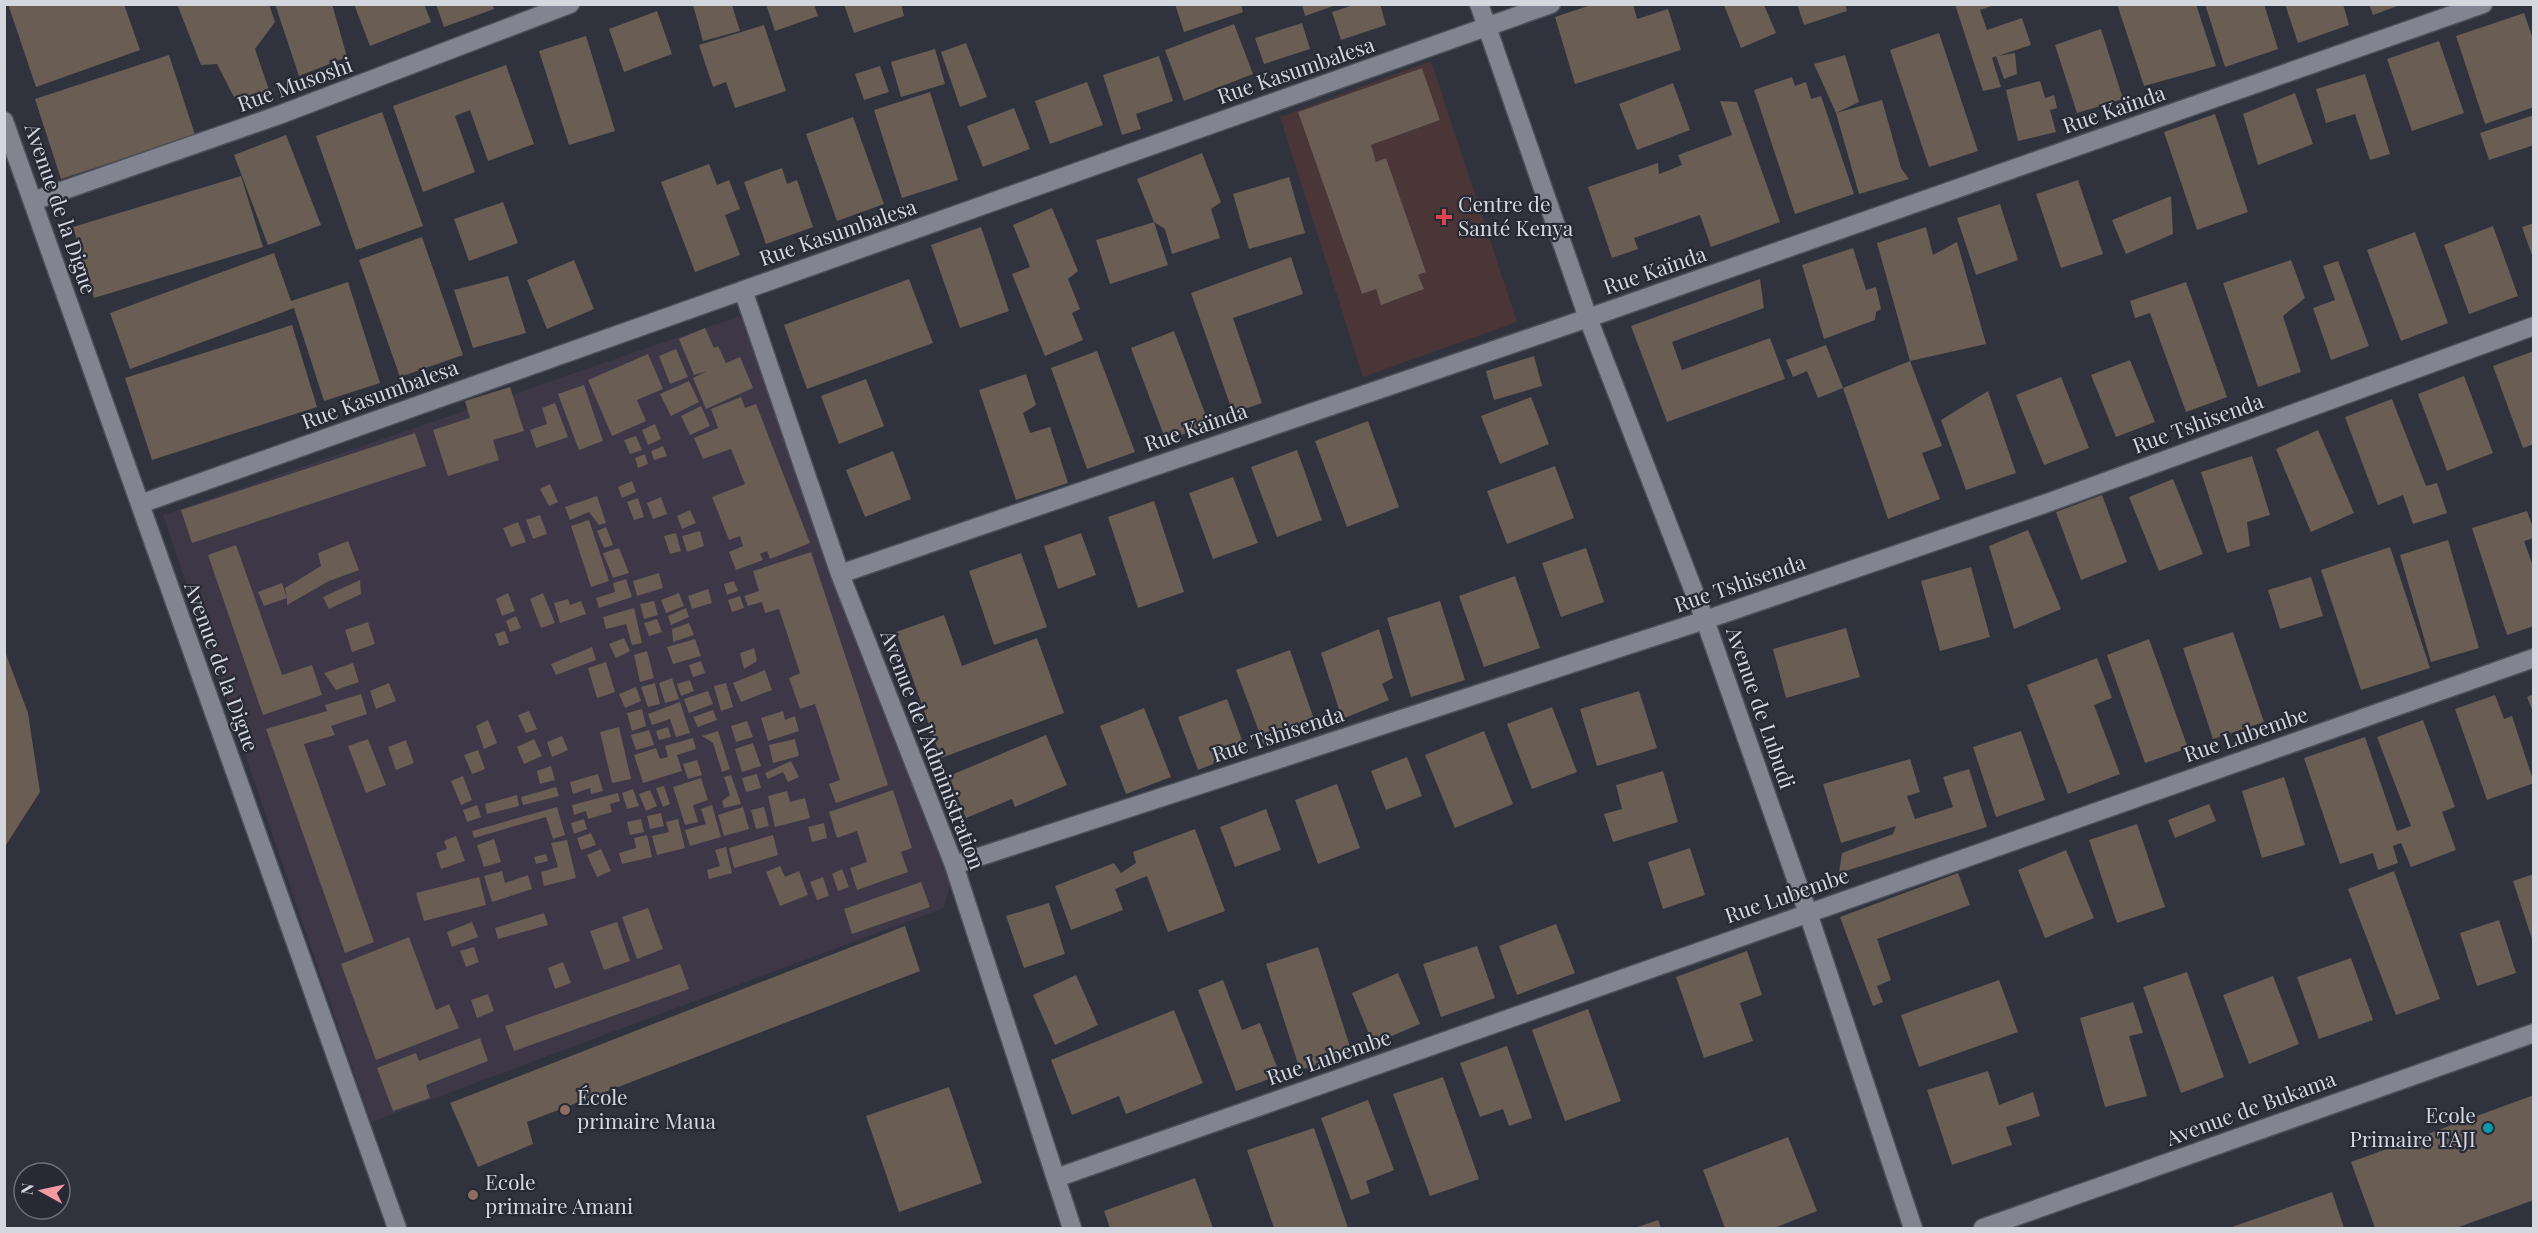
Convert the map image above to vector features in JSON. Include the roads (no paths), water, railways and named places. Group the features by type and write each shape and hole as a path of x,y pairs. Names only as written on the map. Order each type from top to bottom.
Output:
{"street":[{"name":"Rue Musoshi","path":"33,201 290,111 570,4"},
{"name":"Avenue de Lubudi","path":"1479,4 1588,318 1705,620 1808,913 1913,1228"},
{"name":"Rue Kasumbalesa","path":"140,504 1551,4"},
{"name":"Rue Kaïnda","path":"840,574 1588,318 2483,4"},
{"name":"Avenue de la Digue","path":"4,121 397,1228"},
{"name":"Avenue de l'Administration","path":"743,290 840,574 954,865 1072,1228"},
{"name":"Rue Tshisenda","path":"954,865 1705,620 2047,503 2534,326"},
{"name":"Rue Lubembe","path":"1056,1179 2534,658"},
{"name":"Avenue de Bukama","path":"1983,1228 2534,1033"}],"place":[{"name":"Centre de Santé Kenya","path":"1444,217"},
{"name":"École primaire Maua","path":"565,1110"},
{"name":"Ecole Primaire TAJI","path":"2488,1128"},
{"name":"Ecole primaire Amani","path":"473,1195"}]}
